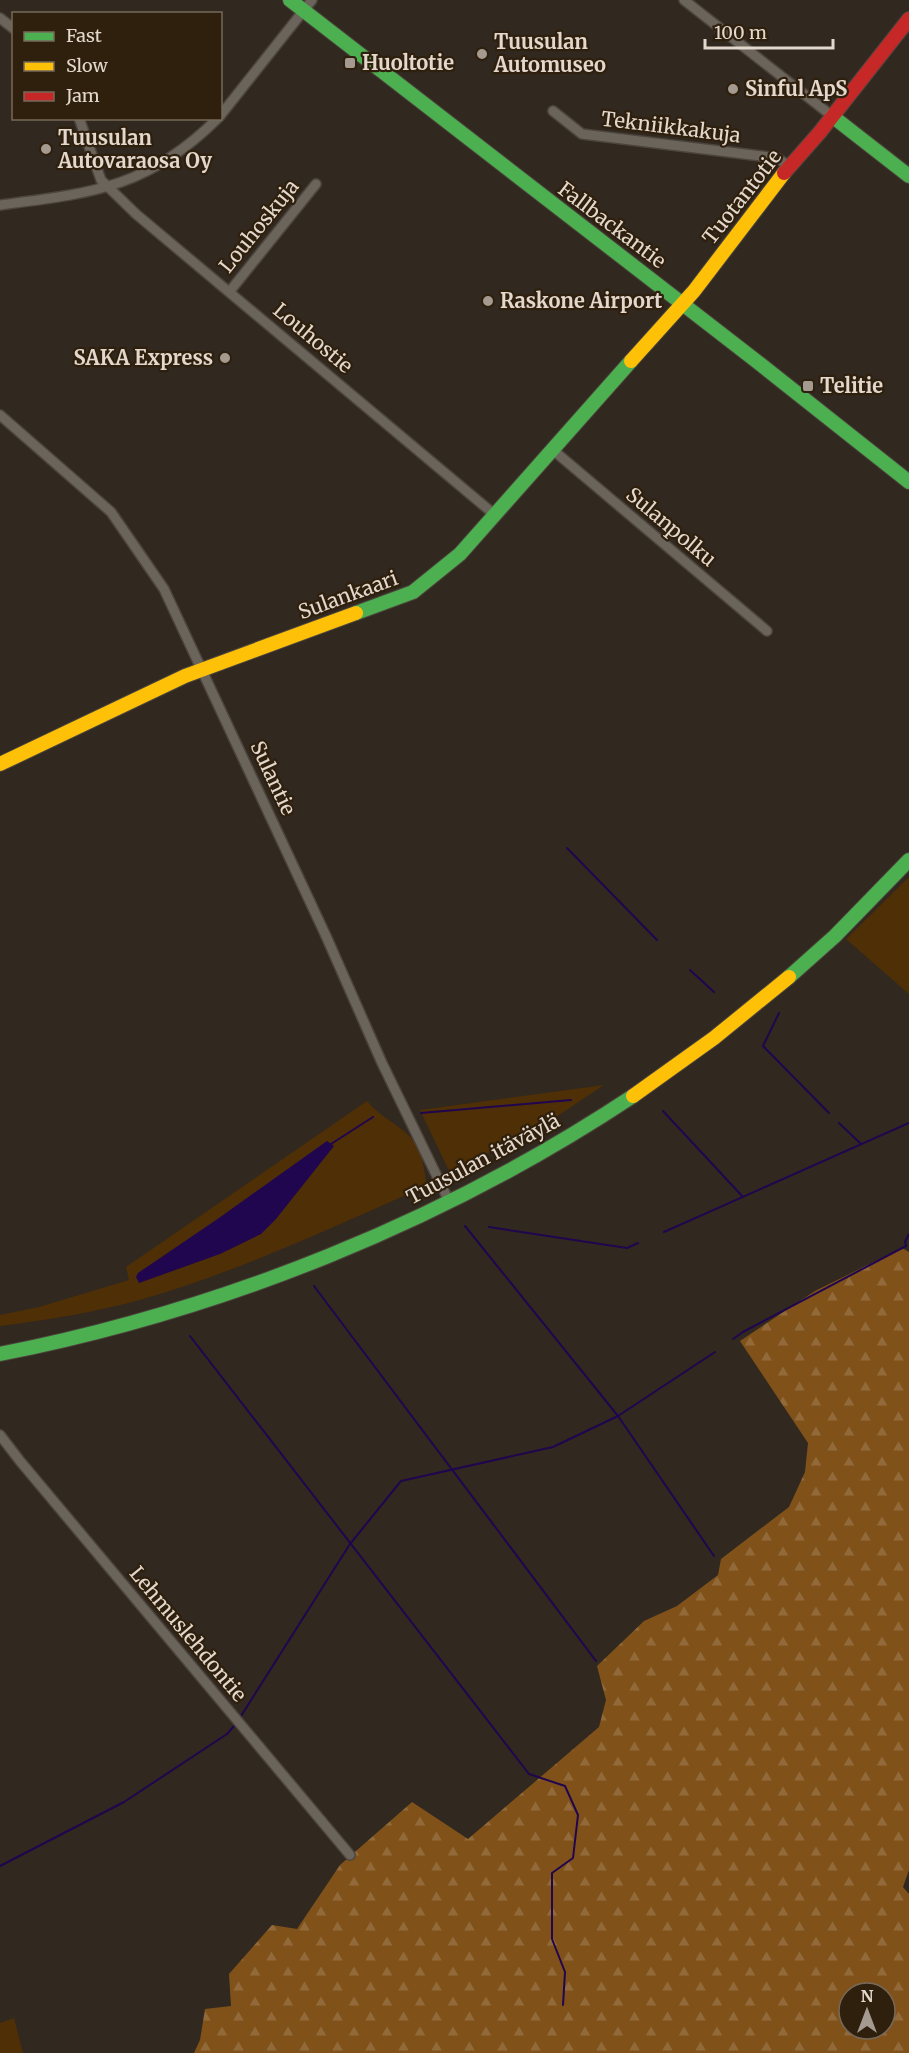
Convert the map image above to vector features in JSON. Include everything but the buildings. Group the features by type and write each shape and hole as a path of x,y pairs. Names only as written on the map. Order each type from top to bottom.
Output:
{"street":[{"name":"Fallbackantie","path":"290,0 308,5 452,127 683,302 909,482"},
{"path":"684,0 909,176"},
{"path":"222,113 308,5"},
{"name":"Tuotantotie","path":"683,302 694,291 789,166 909,19"},
{"name":"Tekniikkakuja","path":"553,111 582,134 777,158 789,166"},
{"name":"Louhostie","path":"79,120 101,180 136,214 495,515"},
{"path":"0,205 81,195 109,188 162,164 197,139 216,120"},
{"name":"Louhoskuja","path":"230,291 316,184"},
{"name":"Sulankaari","path":"0,764 174,681 413,592 460,554 683,302"},
{"name":"Sulantie","path":"0,415 111,512 164,589 326,936 382,1063 449,1201"},
{"name":"Sulanpolku","path":"553,450 766,631"},
{"name":"Tuusulan itäväylä","path":"0,1354 97,1334 187,1309 250,1287 325,1257 449,1201 561,1141 627,1100 728,1026 790,976 909,860"},
{"name":"Lehmuslehdontie","path":"0,1435 350,1854"}],"shaded area":[{"path":"909,877 909,994 846,939"},
{"path":"604,1085 553,1119 450,1173 420,1110"},
{"path":"367,1101 414,1141 421,1156 427,1186 287,1247 180,1288 90,1312 0,1326 0,1315 39,1307 129,1280 126,1267"},
{"path":"327,1141 334,1146 276,1219 261,1234 220,1254 139,1283 136,1277 138,1273"},
{"path":"14,2018 23,2053 0,2053 0,2023"}],"green space":[{"path":"902,1248 909,1252 909,1870 903,1887 909,1894 909,2053 194,2053 200,2040 205,2009 231,2006 229,1974 272,1925 297,1929 340,1865 412,1802 468,1839 599,1727 606,1700 597,1666 644,1621 677,1606 718,1575 721,1559 789,1507 805,1472 808,1443 740,1341 815,1291"}],"waterway":[{"path":"567,848 657,940"},
{"path":"690,970 714,992"},
{"path":"779,1013 763,1046 829,1113"},
{"path":"421,1113 571,1100"},
{"path":"663,1111 743,1197"},
{"path":"331,1144 373,1117"},
{"path":"839,1123 861,1144"},
{"path":"664,1232 909,1123"},
{"path":"465,1226 618,1416 714,1556"},
{"path":"489,1227 627,1248 638,1243"},
{"path":"906,1245 909,1234"},
{"path":"733,1339 906,1246"},
{"path":"314,1286 596,1661"},
{"path":"190,1336 529,1774 565,1786 578,1815 573,1858 552,1873 552,1939 565,1972 563,2005"},
{"path":"241,1716 350,1544 401,1481 553,1447 618,1416 715,1352"},
{"path":"0,1866 124,1802 227,1734 234,1726"}],"traffic: fast":[{"path":"290,0 909,482"},
{"path":"832,116 909,176"},
{"path":"356,613 413,592 460,554 631,361"},
{"path":"789,977 835,936 909,860"},
{"path":"0,1354 166,1313 329,1256 485,1183 633,1096"}],"traffic: slow":[{"path":"631,361 694,291 784,173"},
{"path":"0,764 185,676 356,613"},
{"path":"633,1096 714,1038 789,977"}],"traffic: jam":[{"path":"784,173 820,132 909,19"}],"place":[{"name":"Tuusulan Automuseo","path":"482,54"},
{"name":"Huoltotie","path":"350,63"},
{"name":"Sinful ApS","path":"733,89"},
{"name":"Tuusulan Autovaraosa Oy","path":"46,149"},
{"name":"Raskone Airport","path":"488,301"},
{"name":"SAKA Express","path":"225,358"},
{"name":"Telitie","path":"808,386"}]}
